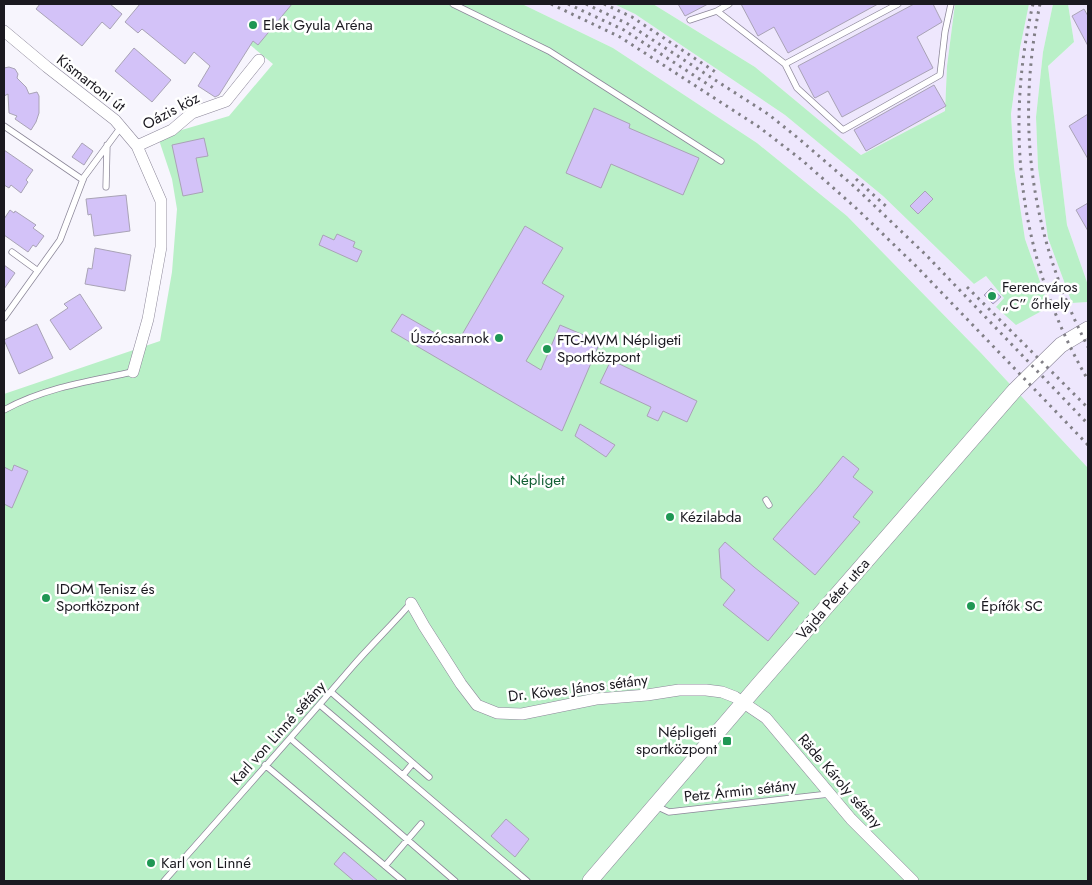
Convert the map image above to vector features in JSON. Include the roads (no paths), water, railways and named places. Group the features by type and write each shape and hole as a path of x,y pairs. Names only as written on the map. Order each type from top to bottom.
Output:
{"street":[{"name":"Kismartoni út","path":"4,30 46,67 115,120 137,146 161,201 160,247 148,320 133,372"},
{"name":"Oázis köz","path":"137,146 172,130 192,114 226,101 259,60"},
{"name":"Vajda Péter utca","path":"590,881 1015,390 1061,345 1088,329"},
{"name":"Dr. Köves János sétány","path":"411,603 435,643 477,705 497,713 522,714 596,699 692,689 722,692 743,703"},
{"name":"Räde Károly sétány","path":"743,703 766,718 851,819 913,881"}],"lane":[{"path":"453,4 549,51 721,161"},
{"path":"690,20 717,11 730,4"},
{"path":"785,64 898,4"},
{"path":"717,11 785,64 797,88 843,130 940,75 945,32 951,4"},
{"path":"4,126 83,180"},
{"path":"4,318 60,240 83,180 121,127"},
{"path":"106,188 107,145"},
{"path":"12,252 38,271"},
{"path":"4,410 18,402 63,387 133,372"},
{"name":"Karl von Linné sétány","path":"164,881 265,765 291,739 411,603"},
{"path":"331,692 429,777"},
{"path":"320,705 527,881"},
{"path":"291,739 455,881"},
{"path":"403,775 413,763"},
{"path":"265,765 403,881"},
{"name":"Petz Ármin sétány","path":"654,806 669,812 830,794"},
{"path":"385,866 421,824"}],"railway":[{"path":"551,4 620,37 759,127 803,161 857,209 917,267 1088,445"},
{"path":"568,4 624,30 715,89"},
{"path":"586,4 628,24 768,114 798,138 856,188 927,256 1088,424"},
{"path":"604,4 632,17 717,73"},
{"path":"1033,4 1024,52 1020,101 1020,149 1024,197 1033,245 1047,291 1065,336 1088,380"},
{"path":"1040,4 1029,93 1029,137 1033,180 1041,222 1053,264 1069,306 1088,347"},
{"path":"856,179 889,209"},
{"path":"967,287 1088,408"}],"place":[{"name":"Elek Gyula Aréna","path":"253,25"},
{"name":"Ferencváros „C” őrhely","path":"992,296"},
{"name":"Úszócsarnok","path":"499,338"},
{"name":"FTC-MVM Népligeti Sportközpont","path":"547,349"},
{"name":"Kézilabda","path":"670,517"},
{"name":"IDOM Tenisz és Sportközpont","path":"46,598"},
{"name":"Építők SC","path":"971,606"},
{"name":"Népligeti sportközpont","path":"727,741"},
{"name":"Karl von Linné","path":"151,863"}],"park label":[{"name":"Népliget","path":"537,480"}]}
